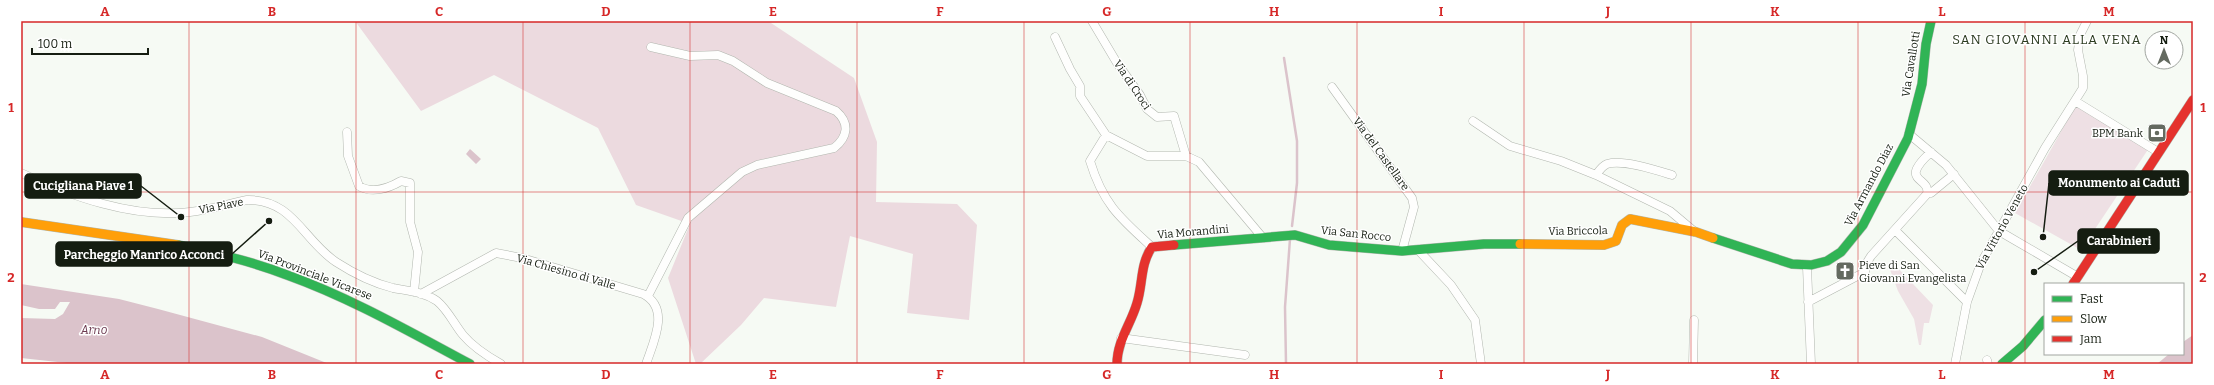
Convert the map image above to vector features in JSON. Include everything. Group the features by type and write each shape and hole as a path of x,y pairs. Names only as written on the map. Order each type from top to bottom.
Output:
{"street":[{"name":"Via di Croci","path":"1092,21 1117,63 1140,95 1147,109 1157,117 1174,116 1186,156"},
{"name":"Via Cavallotti","path":"1909,134 1922,85 1925,42 1931,21"},
{"name":"Via Vittorio Veneto","path":"1954,364 1967,302 1981,262 2045,148 2084,86 2078,50 2080,35 2087,21"},
{"path":"1055,37 1080,86 1080,96 1106,135 1147,156 1186,156 1194,158 1206,167 1263,238"},
{"path":"646,364 659,320 658,313 648,296 682,228 695,212 742,172 757,166 834,148 842,141 846,129 844,118 836,111 767,83 733,61 718,55 690,56 651,47"},
{"name":"Via del Castellare","path":"1332,87 1412,198 1414,207 1402,251"},
{"path":"1909,134 1954,174 1999,231 2075,281 2193,100"},
{"path":"2075,101 2158,152"},
{"path":"1473,121 1510,146 1561,161 1596,175 1670,211 1696,232"},
{"path":"347,132 348,156 359,186 374,190 392,186 401,181 410,183 410,222 418,252 418,293"},
{"name":"Via Armando Diaz","path":"1807,267 1822,264 1838,255 1859,231 1909,134"},
{"path":"1106,135 1090,161 1098,185 1110,206 1152,247"},
{"path":"1808,302 1865,272 1866,264 1927,194 1926,188 1916,177 1915,169 1931,152"},
{"path":"1596,175 1605,165 1612,163 1636,165 1672,175"},
{"name":"Via Piave","path":"21,173 77,197 137,210 190,212 251,200 274,205 295,220 323,253 349,270 393,288 418,293 440,304 472,344 501,364"},
{"path":"1931,193 1954,174"},
{"name":"Via Briccola","path":"1402,251 1419,252 1484,244 1604,245 1616,241 1622,225 1630,219 1696,232 1777,260 1807,267"},
{"name":"Via Provinciale Vicarese","path":"21,222 192,249 260,266 360,305 470,364"},
{"path":"1896,231 1967,302"},
{"name":"Via San Rocco","path":"1284,235 1302,236 1329,245 1402,251"},
{"name":"Via Morandini","path":"1117,364 1117,354 1121,338 1137,303 1147,256 1152,247 1284,235"},
{"path":"1419,252 1452,285 1475,320 1481,364"},
{"name":"Via Chiesino di Valle","path":"418,293 496,253 522,258 648,296"},
{"path":"1807,267 1811,364"},
{"path":"1693,364 1694,320"},
{"path":"2002,364 2023,346 2044,321"},
{"path":"1121,338 1245,355"}],"shaded area":[{"path":"355,21 768,21 854,78 877,142 876,202 957,204 977,225 969,320 907,313 913,254 850,236 836,307 764,298 741,325 700,364 696,364 668,278 690,224 636,205 598,128 494,75 421,111"},
{"path":"2076,105 2149,148 2081,250 2015,213"},
{"path":"1894,264 1933,305 1929,323 1924,323 1921,345 1919,345 1914,319 1898,291 1889,267"}],"water":[{"path":"470,149 481,159 476,164 466,154"},
{"name":"Arno","path":"21,284 119,299 158,309 262,337 329,364 76,364 21,358 21,318 55,319 63,314 70,302 60,302 55,309 39,309 21,305"},
{"path":"2193,335 2193,364 2157,364 2168,355 2184,355 2184,341"}],"waterway":[{"path":"1284,58 1297,141 1297,183 1292,226"},
{"path":"1286,364 1285,307 1290,239"}],"traffic: fast":[{"path":"1713,238 1792,264 1811,265 1827,261 1841,252 1863,225 1908,138 1922,84 1926,44 1931,21"},
{"path":"1174,245 1295,235 1329,245 1402,251 1484,244 1520,244"},
{"path":"178,245 246,261 311,284 380,316 470,364"},
{"path":"2002,364 2023,346 2044,321"}],"traffic: slow":[{"path":"1520,244 1604,245 1616,241 1622,225 1630,219 1696,232 1713,238"},
{"path":"21,222 178,245"}],"traffic: jam":[{"path":"2074,283 2193,100"},
{"path":"1117,364 1119,348 1139,296 1145,260 1152,247 1174,245"}],"place":[{"name":"BPM Bank","path":"2157,133"},
{"name":"Cucigliana Piave 1","path":"181,217"},
{"name":"Parcheggio Manrico Acconci","path":"269,221"},
{"name":"Monumento ai Caduti","path":"2043,237"},
{"name":"Pieve di San Giovanni Evangelista","path":"1845,271"},
{"name":"Carabinieri","path":"2034,272"}],"district":[{"name":"SAN GIOVANNI ALLA VENA","path":"2047,39"}]}
